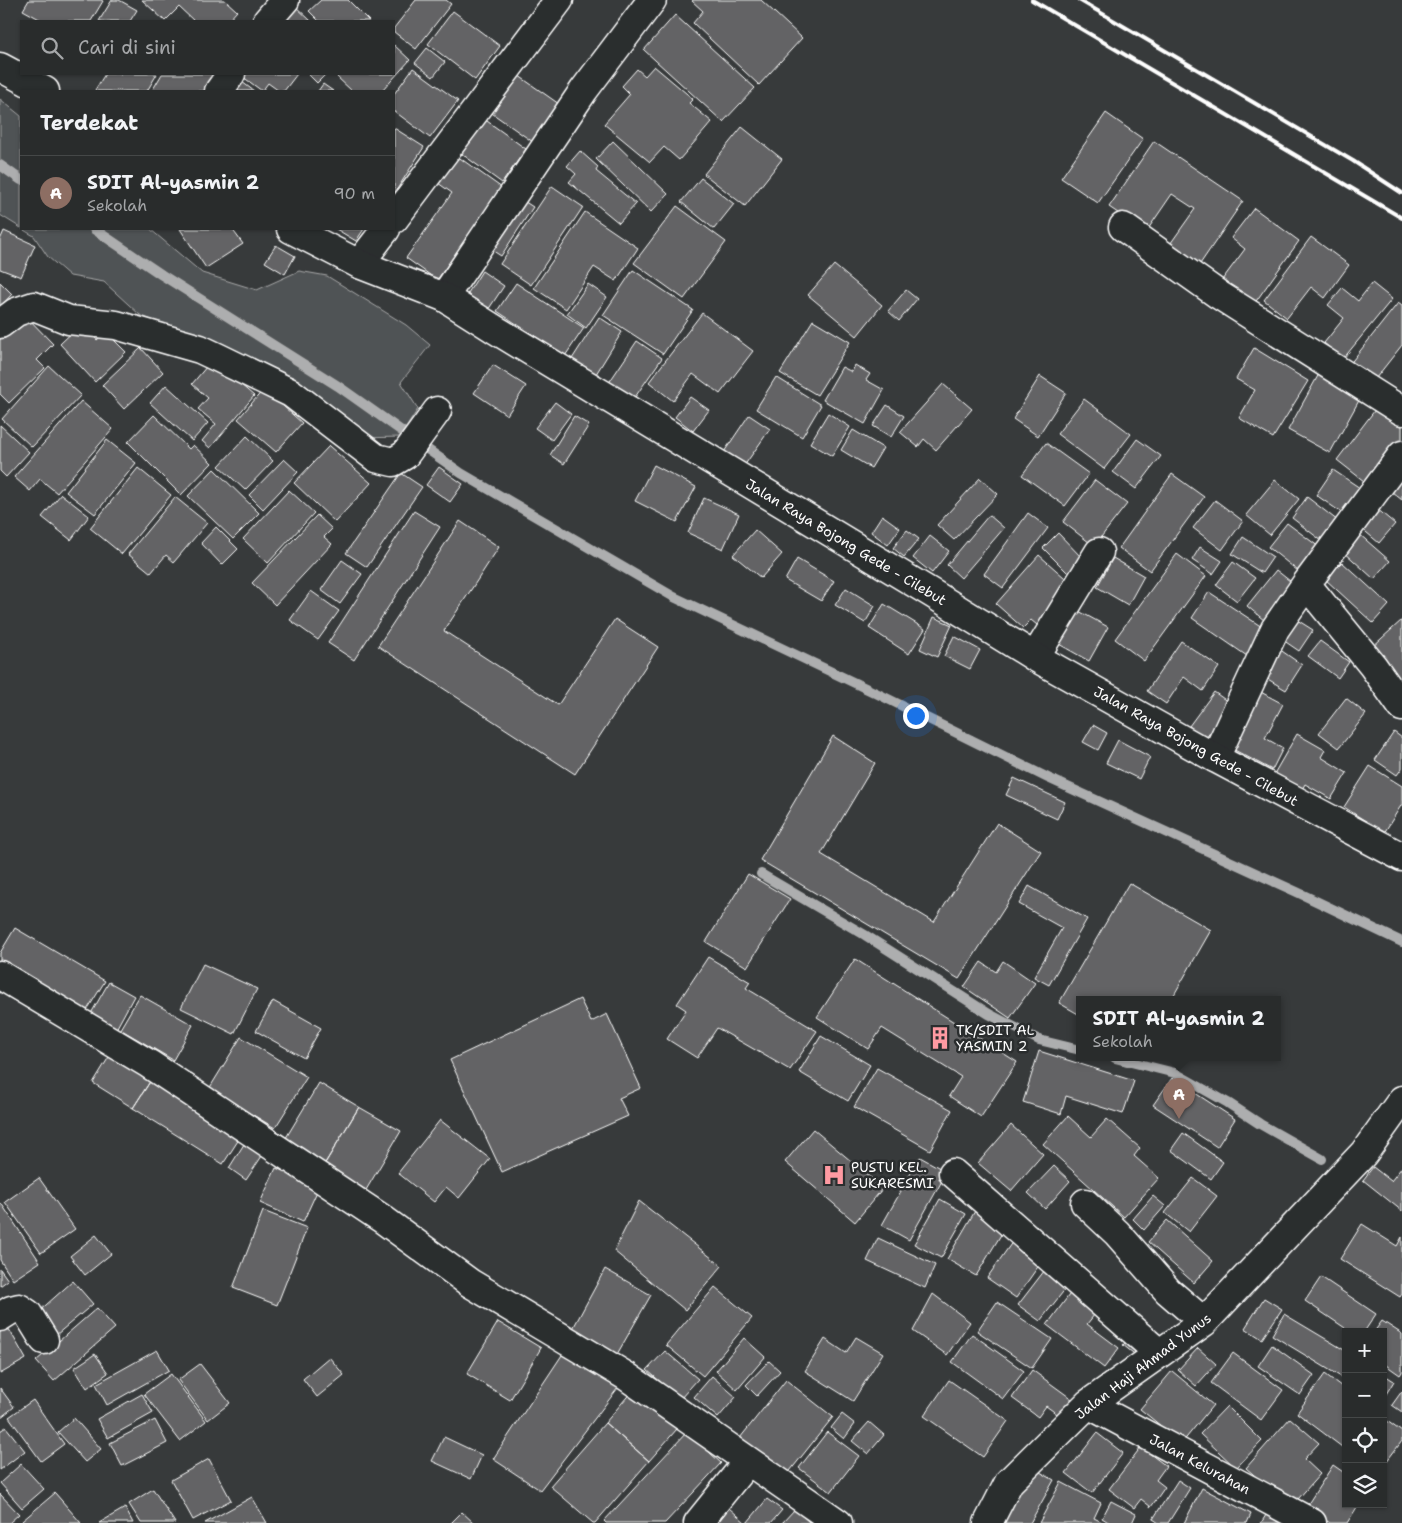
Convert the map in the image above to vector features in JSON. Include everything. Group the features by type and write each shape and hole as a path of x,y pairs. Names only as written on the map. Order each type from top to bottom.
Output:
{"street":[{"path":"268,20 285,0"},
{"path":"395,218 559,0"},
{"path":"444,297 584,90 652,0"},
{"path":"0,67 43,90"},
{"path":"220,90 230,75"},
{"path":"1123,228 1220,295 1402,411"},
{"name":"Jalan Raya Bojong Gede - Cilebut","path":"293,230 359,264 444,297 1035,657 1215,758 1402,857"},
{"path":"359,264 385,230"},
{"path":"0,324 16,312 34,306 69,320 116,325 200,350 291,393 376,458 393,462 405,455 436,414"},
{"path":"1215,758 1275,629 1402,455"},
{"path":"1035,657 1099,552"},
{"path":"1306,584 1373,666 1402,707"},
{"path":"0,975 149,1064 381,1218 470,1283 626,1376 838,1523"},
{"name":"Jalan Haji Ahmad Yunus","path":"988,1523 1009,1482 1088,1404 1204,1322 1364,1153 1402,1100"},
{"path":"953,1174 1159,1353"},
{"path":"1085,1204 1117,1232 1168,1292 1204,1322"},
{"path":"0,1317 20,1308 28,1314 44,1340"},
{"name":"Jalan Kelurahan","path":"1088,1404 1312,1523"},
{"path":"698,1523 748,1461"}],"shaded area":[{"path":"0,99 20,115 20,227 0,215"},
{"path":"24,230 151,230 202,273 257,290 299,271 327,276 406,325 430,345 401,382 418,409 400,437 361,438 271,372 140,315 104,282 70,276 48,257 34,236"}],"building":[{"path":"29,0 103,1 92,20 41,20 23,10"},
{"path":"112,0 119,0 137,10 131,20 100,20"},
{"path":"142,0 225,0 237,11 229,20 193,20 179,7 164,20"},
{"path":"321,0 348,0 368,20 318,20 309,11"},
{"path":"416,0 446,0 451,4 416,49 395,33 395,27"},
{"path":"693,0 761,0 802,38 759,85 693,23 703,11"},
{"path":"293,4 310,20 281,20"},
{"path":"453,11 500,46 475,80 428,44"},
{"path":"675,15 755,88 723,122 644,50"},
{"path":"395,46 410,60 383,90 351,90 337,77 339,75 395,75"},
{"path":"427,48 445,62 433,77 415,63"},
{"path":"654,66 693,99 689,103 712,122 679,160 664,147 650,162 604,124 630,94 622,86 637,69 645,76"},
{"path":"413,68 458,101 430,138 395,112 395,93"},
{"path":"512,71 559,104 533,142 486,109"},
{"path":"104,75 156,75 148,90 95,90"},
{"path":"161,75 215,75 207,90 153,90"},
{"path":"240,75 296,75 285,90 278,90 268,83 261,90"},
{"path":"309,75 325,75 317,83"},
{"path":"238,79 253,90 229,90"},
{"path":"323,84 332,90 319,90"},
{"path":"1106,113 1143,139 1098,203 1061,178"},
{"path":"480,116 526,149 502,183 455,149"},
{"path":"742,127 782,159 745,206 704,174"},
{"path":"395,129 424,147 395,192"},
{"path":"613,141 668,194 651,212 596,159"},
{"path":"1154,141 1243,201 1198,267 1168,247 1195,209 1172,194 1146,232 1109,207"},
{"path":"450,151 502,188 437,280 406,258 452,193 431,178"},
{"path":"580,151 598,167 596,171 636,204 619,223 569,182 576,174 567,166"},
{"path":"701,178 734,204 714,229 681,202"},
{"path":"552,186 583,207 531,285 500,264"},
{"path":"516,196 533,207 501,256 484,245"},
{"path":"677,206 726,242 684,299 634,263"},
{"path":"1254,208 1299,241 1254,304 1222,280 1245,249 1231,238"},
{"path":"585,212 638,248 616,281 594,267 566,309 534,288"},
{"path":"181,230 233,230 243,244 206,268"},
{"path":"338,230 363,230 356,241"},
{"path":"4,231 35,245 21,277 0,269 0,240"},
{"path":"1311,237 1349,265 1325,298 1311,287 1287,318 1264,300"},
{"path":"276,245 295,256 285,274 265,262"},
{"path":"834,265 882,305 857,336 808,295"},
{"path":"633,270 693,310 663,354 603,315"},
{"path":"482,271 504,286 488,310 466,296"},
{"path":"0,282 12,294 0,307"},
{"path":"516,283 584,328 565,356 497,311"},
{"path":"1372,283 1392,299 1343,359 1324,343 1344,318 1328,305 1342,288 1358,301"},
{"path":"588,284 607,297 586,328 567,314"},
{"path":"906,290 917,299 899,321 888,311"},
{"path":"1398,303 1402,306 1402,345 1372,383 1349,365"},
{"path":"702,313 753,351 720,394 693,374 673,401 649,382"},
{"path":"24,314 53,344 37,360 45,368 9,403 0,394 0,337"},
{"path":"599,317 622,332 596,374 572,359"},
{"path":"813,320 850,342 817,395 780,373"},
{"path":"82,323 97,340 106,332 126,352 95,382 60,344"},
{"path":"637,341 662,358 633,400 608,384"},
{"path":"141,348 163,372 124,409 102,385"},
{"path":"1254,348 1308,381 1273,438 1239,418 1255,390 1236,379"},
{"path":"212,360 254,396 210,448 202,441 216,424 198,409 208,398 192,384"},
{"path":"493,365 526,386 507,415 474,393"},
{"path":"855,365 870,374 866,380 884,390 865,424 823,400 842,367 852,372"},
{"path":"49,366 81,395 32,447 2,419"},
{"path":"1320,372 1362,395 1330,453 1288,430"},
{"path":"1040,376 1066,393 1038,436 1013,419"},
{"path":"776,377 821,405 802,437 756,409"},
{"path":"943,384 972,409 936,450 924,439 918,447 900,432"},
{"path":"166,385 208,423 192,441 150,403"},
{"path":"264,389 302,423 276,452 238,419"},
{"path":"690,397 709,410 693,431 675,417"},
{"path":"1084,399 1131,434 1104,469 1057,434"},
{"path":"81,401 113,429 57,493 40,479 30,491 14,477"},
{"path":"555,402 571,414 552,440 535,428"},
{"path":"1381,402 1402,418 1402,442 1369,485 1337,460"},
{"path":"887,405 904,416 891,437 873,426"},
{"path":"828,413 850,427 832,456 810,443"},
{"path":"154,415 189,449 193,445 212,463 181,495 128,442"},
{"path":"749,415 770,429 744,466 724,452"},
{"path":"574,416 589,425 564,464 550,455"},
{"path":"0,425 29,452 6,477 0,471"},
{"path":"853,430 883,448 871,468 841,450"},
{"path":"247,436 273,461 245,490 219,466"},
{"path":"1137,439 1161,456 1136,489 1113,472"},
{"path":"107,440 136,463 95,514 66,492"},
{"path":"1046,443 1089,474 1065,506 1022,475"},
{"path":"329,446 371,483 335,522 294,483"},
{"path":"284,459 298,472 263,509 249,495"},
{"path":"654,465 696,487 677,522 635,501"},
{"path":"439,467 463,484 450,502 426,485"},
{"path":"138,468 171,495 122,554 90,528"},
{"path":"214,469 259,513 233,539 188,496"},
{"path":"1333,470 1363,490 1345,515 1316,495"},
{"path":"1402,470 1402,500 1387,488"},
{"path":"401,473 422,487 367,567 346,553"},
{"path":"1172,474 1204,497 1150,571 1119,548"},
{"path":"980,478 998,494 954,540 937,525"},
{"path":"1095,480 1127,504 1094,546 1063,522"},
{"path":"1275,480 1299,499 1270,535 1246,515"},
{"path":"289,490 314,513 268,563 243,539"},
{"path":"61,494 89,516 71,540 42,517"},
{"path":"175,497 207,523 174,562 166,555 151,573 128,554"},
{"path":"1307,497 1338,521 1322,541 1292,518"},
{"path":"704,498 739,514 723,549 688,533"},
{"path":"1215,500 1243,521 1222,550 1193,528"},
{"path":"1376,508 1395,524 1379,543 1360,527"},
{"path":"414,511 440,527 354,660 328,643"},
{"path":"1028,513 1048,528 1003,588 984,574"},
{"path":"317,515 332,529 324,537 332,544 275,605 252,583"},
{"path":"882,515 900,528 888,545 871,532"},
{"path":"989,515 1004,528 961,578 947,565"},
{"path":"460,521 499,547 444,631 558,705 615,619 658,647 575,774 378,646"},
{"path":"1287,523 1323,550 1303,575 1268,547"},
{"path":"216,527 238,549 222,565 201,543"},
{"path":"755,530 782,554 761,578 733,555"},
{"path":"907,530 919,539 904,557 893,548"},
{"path":"1058,533 1083,559 1069,574 1043,548"},
{"path":"1358,533 1390,561 1374,579 1343,551"},
{"path":"930,536 949,551 932,573 913,558"},
{"path":"1243,537 1273,557 1262,573 1232,554"},
{"path":"1200,547 1222,561 1213,574 1192,560"},
{"path":"1177,554 1206,576 1144,661 1115,639"},
{"path":"1039,555 1073,585 1037,625 1031,620 1023,628 996,604"},
{"path":"1113,558 1144,576 1128,605 1097,587"},
{"path":"797,559 834,581 821,601 785,580"},
{"path":"342,560 362,574 340,604 321,590"},
{"path":"1233,562 1255,578 1237,601 1216,585"},
{"path":"1342,562 1389,605 1373,623 1325,579"},
{"path":"1276,570 1295,585 1265,621 1247,606"},
{"path":"846,588 875,606 865,623 835,605"},
{"path":"311,591 339,611 318,640 290,620"},
{"path":"1209,592 1265,629 1247,656 1192,618"},
{"path":"884,604 925,629 909,654 869,628"},
{"path":"1075,609 1108,627 1089,661 1057,643"},
{"path":"934,617 952,625 937,657 920,649"},
{"path":"1294,618 1313,630 1299,651 1280,638"},
{"path":"1402,620 1402,682 1371,648"},
{"path":"954,636 980,650 970,669 944,656"},
{"path":"1181,641 1219,667 1203,691 1184,677 1166,704 1147,691"},
{"path":"1320,641 1349,662 1338,678 1308,656"},
{"path":"1279,649 1302,665 1286,690 1261,675"},
{"path":"1257,690 1283,704 1265,738 1283,748 1272,770 1227,746"},
{"path":"1214,692 1231,704 1206,738 1189,726"},
{"path":"1346,698 1366,714 1339,748 1319,733"},
{"path":"1093,725 1107,733 1098,750 1083,742"},
{"path":"1394,732 1402,738 1402,768 1397,775 1375,760"},
{"path":"1297,734 1325,750 1321,757 1347,773 1331,799 1305,784 1299,795 1271,779"},
{"path":"833,736 875,763 821,854 934,922 997,823 1041,851 959,979 760,860"},
{"path":"1118,740 1150,757 1139,779 1106,763"},
{"path":"1370,766 1402,786 1402,804 1384,833 1344,807"},
{"path":"1014,778 1065,802 1057,819 1006,795"},
{"path":"748,874 790,899 747,967 706,942"},
{"path":"1129,883 1211,930 1173,996 1076,996 1076,1013 1059,1003"},
{"path":"1029,886 1087,919 1049,985 1034,977 1062,928 1019,904"},
{"path":"15,928 105,981 84,1015 0,965 0,953"},
{"path":"708,957 750,982 746,988 817,1031 790,1070 717,1028 697,1058 667,1039 686,1010 677,1004"},
{"name":"TK/SDIT AL YASMIN 2","path":"855,959 1017,1062 981,1117 949,1096 961,1077 882,1028 868,1049 817,1017"},
{"path":"1003,961 1035,983 1010,1018 964,987 981,962 996,972"},
{"path":"203,964 257,989 234,1034 181,1008"},
{"path":"109,982 134,996 115,1031 89,1017"},
{"path":"140,995 193,1025 173,1060 120,1029"},
{"path":"580,999 591,1022 607,1014 641,1088 619,1098 628,1116 502,1172 450,1060"},
{"path":"273,1001 321,1028 304,1058 256,1031"},
{"path":"821,1036 870,1065 848,1101 799,1072"},
{"path":"241,1037 307,1077 275,1128 209,1089"},
{"name":"TK/SDIT AL YASMIN 2","path":"1039,1051 1134,1081 1123,1114 1066,1096 1061,1114 1023,1102"},
{"path":"112,1052 153,1077 133,1108 93,1083"},
{"path":"877,1068 952,1110 930,1150 854,1107"},
{"path":"153,1077 243,1133 223,1164 133,1108"},
{"path":"1172,1078 1235,1119 1217,1147 1153,1105"},
{"path":"319,1083 359,1107 324,1165 284,1141"},
{"path":"359,1107 401,1131 366,1190 324,1165"},
{"path":"1068,1116 1091,1137 1107,1119 1140,1148 1134,1156 1159,1178 1124,1217 1043,1144"},
{"path":"440,1120 490,1159 459,1198 446,1187 434,1202 398,1173"},
{"path":"1011,1125 1043,1154 1011,1191 978,1163"},
{"name":"PUSTU KEL. SUKARESMI","path":"813,1129 883,1188 855,1222 785,1162"},
{"path":"1183,1133 1223,1162 1211,1179 1171,1150"},
{"path":"246,1141 264,1153 246,1180 229,1168"},
{"path":"920,1157 947,1172 909,1240 882,1225"},
{"path":"1054,1166 1070,1181 1045,1209 1028,1193"},
{"path":"1373,1167 1391,1181 1402,1167 1402,1211 1363,1180"},
{"path":"276,1168 319,1187 303,1222 260,1203"},
{"path":"39,1178 75,1229 41,1253 5,1202"},
{"path":"1193,1178 1217,1196 1189,1232 1165,1213"},
{"path":"1153,1196 1165,1206 1144,1230 1133,1219"},
{"path":"940,1199 966,1214 941,1258 914,1244"},
{"path":"639,1201 722,1266 685,1310 614,1251"},
{"path":"1,1203 40,1262 13,1280 0,1260"},
{"path":"263,1211 307,1228 277,1305 233,1288"},
{"path":"975,1211 1005,1228 976,1276 947,1259"},
{"path":"1167,1220 1213,1261 1194,1283 1148,1242"},
{"path":"1362,1224 1397,1246 1402,1237 1402,1294 1400,1297 1340,1259"},
{"path":"96,1235 111,1254 85,1275 70,1256"},
{"path":"878,1238 935,1265 925,1288 867,1261"},
{"path":"1013,1241 1042,1261 1016,1298 987,1278"},
{"path":"1048,1266 1070,1283 1040,1321 1018,1305"},
{"path":"0,1269 8,1280 0,1286"},
{"path":"605,1269 651,1295 616,1356 571,1332"},
{"path":"1321,1277 1376,1314 1367,1328 1345,1328 1305,1301"},
{"path":"73,1281 93,1304 56,1335 37,1313"},
{"path":"715,1287 752,1318 703,1376 666,1345"},
{"path":"1072,1291 1098,1310 1087,1324 1119,1348 1104,1368 1047,1325"},
{"path":"933,1294 970,1322 947,1355 913,1331"},
{"path":"1264,1298 1282,1309 1262,1339 1245,1328"},
{"path":"997,1302 1052,1339 1032,1368 977,1331"},
{"path":"97,1308 115,1328 54,1381 36,1361"},
{"path":"1284,1314 1342,1349 1342,1378 1272,1335"},
{"path":"1382,1321 1402,1334 1402,1372 1400,1375 1387,1366 1387,1328 1377,1328"},
{"path":"498,1322 541,1348 510,1400 467,1374"},
{"path":"6,1324 26,1359 0,1374 0,1327"},
{"path":"972,1334 1024,1371 1003,1399 952,1362"},
{"path":"1132,1335 1147,1347 1138,1357 1123,1345"},
{"path":"856,1337 883,1353 853,1401 805,1371 825,1339 846,1353"},
{"path":"744,1338 765,1357 737,1390 716,1371"},
{"path":"1272,1345 1314,1375 1300,1395 1258,1366"},
{"path":"1198,1348 1216,1364 1196,1386 1178,1370"},
{"path":"157,1350 169,1370 107,1405 96,1384"},
{"path":"665,1351 698,1379 680,1399 647,1370"},
{"path":"1233,1353 1283,1390 1261,1420 1211,1383"},
{"path":"95,1354 108,1373 87,1388 74,1368"},
{"path":"562,1355 621,1384 540,1490 493,1459"},
{"path":"329,1357 344,1375 317,1397 303,1379"},
{"path":"769,1361 780,1371 757,1396 746,1385"},
{"path":"200,1364 230,1403 208,1420 178,1380"},
{"path":"1032,1370 1076,1402 1064,1419 1046,1406 1038,1417 1012,1398"},
{"path":"1172,1371 1213,1405 1182,1443 1140,1409"},
{"path":"171,1374 206,1421 180,1441 144,1394"},
{"path":"1325,1374 1342,1387 1342,1447 1297,1413"},
{"path":"712,1376 736,1397 718,1418 694,1397"},
{"path":"1387,1377 1394,1381 1387,1392"},
{"path":"786,1380 833,1417 786,1476 740,1438"},
{"path":"949,1380 1008,1421 983,1457 924,1416"},
{"path":"0,1388 14,1407 0,1418"},
{"path":"632,1391 677,1429 649,1461 605,1423"},
{"path":"1402,1391 1402,1412 1392,1405"},
{"path":"142,1394 153,1413 108,1438 97,1419"},
{"path":"33,1400 64,1444 41,1461 9,1417"},
{"path":"1227,1406 1262,1441 1236,1468 1200,1434"},
{"path":"842,1414 855,1424 844,1439 831,1428"},
{"path":"74,1418 101,1449 85,1462 58,1432"},
{"path":"1290,1418 1319,1443 1304,1459 1320,1474 1291,1507 1246,1468"},
{"path":"155,1420 167,1443 122,1466 110,1443"},
{"path":"1387,1421 1402,1432 1402,1441 1387,1461"},
{"path":"869,1422 884,1435 868,1454 852,1441"},
{"path":"605,1423 649,1461 593,1523 550,1486"},
{"path":"6,1427 25,1451 0,1470 0,1431"},
{"path":"687,1432 721,1463 665,1523 606,1523 604,1521"},
{"path":"827,1432 859,1456 831,1492 799,1468"},
{"path":"1097,1433 1123,1453 1092,1493 1066,1473"},
{"path":"444,1437 482,1455 471,1479 432,1461"},
{"path":"1141,1447 1166,1466 1156,1480 1165,1487 1151,1507 1141,1499 1134,1508 1109,1489"},
{"path":"209,1459 231,1500 193,1520 171,1480"},
{"path":"21,1464 44,1489 22,1508 0,1483"},
{"path":"1333,1465 1342,1471 1342,1508 1356,1508 1347,1523 1330,1523 1306,1507"},
{"path":"1033,1468 1054,1480 1030,1523 1002,1523"},
{"path":"1178,1480 1190,1488 1168,1523 1159,1523 1153,1519"},
{"path":"1061,1482 1101,1503 1094,1518 1104,1523 1039,1523"},
{"path":"1202,1488 1251,1514 1247,1523 1184,1523"},
{"path":"153,1489 175,1523 141,1523 129,1504"},
{"path":"55,1493 81,1523 23,1523 22,1521"},
{"path":"0,1494 19,1514 9,1523 0,1523"},
{"path":"252,1497 267,1523 205,1523"},
{"path":"767,1499 782,1510 771,1523 747,1523"},
{"path":"1111,1501 1136,1514 1132,1523 1110,1523 1102,1518"},
{"path":"125,1508 133,1523 99,1523"},
{"path":"729,1508 746,1523 717,1523"},
{"path":"795,1509 810,1523 782,1523"},
{"path":"462,1512 474,1523 451,1523"},
{"path":"1266,1515 1281,1523 1261,1523"}],"waterway":[{"path":"0,165 20,179"},
{"path":"95,230 162,275 338,386 461,473 674,597 878,694 1048,778 1402,942"},
{"path":"761,874 865,935 989,1014 1039,1040 1076,1049"},
{"path":"1127,1061 1175,1073 1322,1159"}],"railway":[{"path":"1032,0 1402,218"},
{"path":"1079,0 1353,161 1402,193"}],"place":[{"name":"TK/SDIT AL YASMIN 2","path":"940,1038"},
{"name":"SDIT Al-yasmin 2","path":"1179,1119"},
{"name":"PUSTU KEL. SUKARESMI","path":"834,1175"}]}
